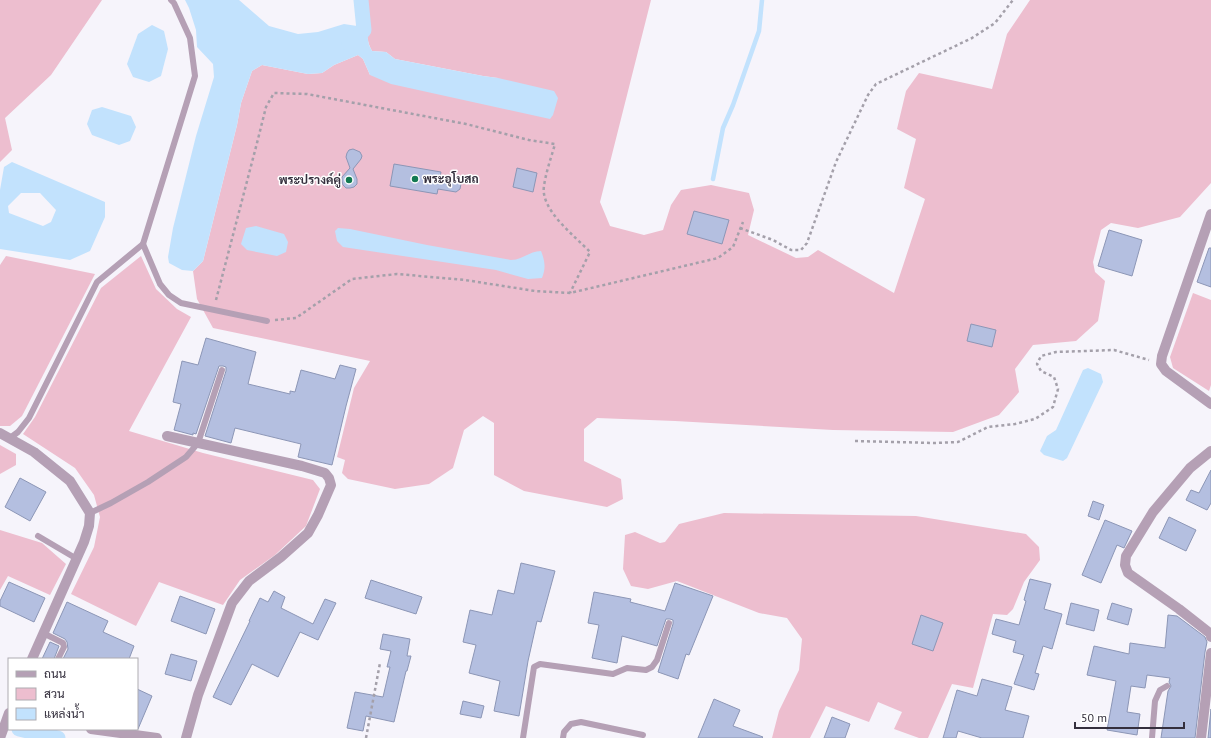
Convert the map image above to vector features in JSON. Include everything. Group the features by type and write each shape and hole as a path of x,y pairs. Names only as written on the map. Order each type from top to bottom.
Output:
{"street":[{"path":"1211,214 1162,356 1161,364 1166,371 1211,404"},
{"path":"0,433 34,452 70,481 90,512 89,526 84,542 32,658"},
{"path":"167,436 302,466 325,473 330,478 331,485 318,515 308,533 281,557 249,581 232,603 198,695 186,738"},
{"path":"1211,451 1190,468 1152,512 1126,556 1125,565 1128,573 1179,609 1211,634 1211,637"},
{"path":"1201,738 1211,653"},
{"path":"0,738 8,716"},
{"path":"98,730 157,738"}],"lane":[{"path":"10,438 18,432 29,418 97,282 143,244 195,76 190,38 171,0"},
{"path":"143,244 160,284 169,295 181,303 267,321"},
{"path":"90,512 111,503 186,457 198,443 222,370"},
{"path":"38,536 77,559"},
{"path":"523,738 534,667 540,664 613,674 627,668 646,670 652,667 657,660 669,623"},
{"path":"43,634 63,643 64,647 58,658"},
{"path":"1152,738 1155,701 1160,690 1167,686"},
{"path":"563,738 564,732 571,724 581,722 643,735"}],"path":[{"path":"740,228 773,240 791,250 801,250 807,244 836,162 868,95 876,84 972,38 994,23 1013,0"},
{"path":"213,310 266,107 274,93 307,94 466,124 529,140 555,144 543,187 545,201 552,214 590,252 570,293"},
{"path":"267,321 296,318 352,279 397,274 465,280 535,290 570,293 718,258 732,247 742,222"},
{"path":"855,441 934,443 958,442 988,427 1015,424 1035,419 1053,407 1058,388 1054,377 1040,371 1037,364 1041,356 1056,352 1114,350 1161,364"},
{"path":"366,738 380,663"}],"green space":[{"path":"0,0 102,0 51,75 5,118 12,150 0,162"},
{"path":"367,0 651,0 600,202 610,226 644,235 663,230 671,205 681,190 711,185 749,193 754,210 748,235 796,258 808,257 818,250 894,293 925,199 904,188 916,139 897,129 906,91 919,73 992,89 1007,34 1030,0 1211,0 1211,183 1180,217 1138,228 1111,223 1101,230 1093,262 1095,272 1105,281 1098,321 1076,341 1033,345 1015,369 1019,392 999,415 953,432 833,430 597,418 584,429 584,461 621,479 623,499 607,507 524,491 494,475 494,423 483,416 464,430 453,468 429,484 395,489 348,479 342,473 345,460 337,457 354,388 370,361 213,328 197,299 193,271 203,261 237,125 241,103 252,71 262,65 308,74 322,73 334,65 358,55 363,59 370,75 498,78 395,59 386,52 372,51 368,40 366,26"},
{"path":"6,256 95,274 22,416 10,426 0,426 0,265"},
{"path":"141,256 156,289 177,309 191,317 129,431 203,453 313,480 320,489 306,526 275,555 240,580 223,605 159,582 136,626 71,594 94,547 100,517 94,495 75,468 23,434 35,417 101,288"},
{"path":"1193,293 1211,300 1211,385 1209,391 1173,368 1170,357"},
{"path":"0,445 16,454 16,465 0,474"},
{"path":"724,513 916,516 1026,534 1039,547 1040,560 1024,582 1013,609 1007,615 993,614 973,688 952,684 928,738 919,738 894,729 902,712 878,702 869,722 826,706 810,738 772,738 779,711 799,670 802,639 787,618 759,613 677,581 648,589 631,586 623,569 625,535 635,532 660,543 665,542 679,524"},
{"path":"0,530 42,543 66,564 50,595 8,576 0,590"}],"water":[{"path":"185,0 239,0 269,26 298,34 318,32 344,24 357,26 367,34 372,51 386,52 395,59 498,78 554,91 558,98 553,115 550,119 391,84 370,75 363,59 358,55 334,65 322,73 308,74 262,65 252,71 241,103 237,125 203,261 193,271 182,270 169,263 168,257 173,228 196,136 214,77 213,64 197,47 196,30"},
{"path":"152,25 164,31 168,49 161,76 149,82 133,77 127,64 138,34"},
{"path":"102,107 131,116 136,127 130,141 119,145 92,135 87,124 92,110"},
{"path":"12,162 105,202 105,217 90,251 70,260 0,249 0,190 4,167","holes":["21,193 40,193 56,210 51,222 43,226 9,213 8,206"]},
{"path":"256,226 284,234 288,242 286,252 277,256 247,250 241,244 246,228"},
{"path":"338,228 511,260 519,259 533,252 541,251 544,261 544,271 542,278 528,279 496,270 343,247 337,241 335,231"},
{"path":"1088,368 1101,374 1103,382 1067,458 1063,461 1044,455 1040,451 1047,436 1056,430 1083,370"}],"building":[{"path":"353,149 360,152 362,156 353,169 357,179 357,184 354,187 346,188 343,185 342,177 350,168 346,157 349,150"},
{"name":"พระอุโบสถ","path":"394,164 441,172 440,177 458,180 461,184 460,189 456,192 438,189 437,194 390,186"},
{"path":"517,168 537,173 533,192 513,187"},
{"path":"694,211 729,220 722,244 687,234"},
{"path":"1109,230 1142,240 1132,276 1098,266"},
{"path":"1209,248 1211,248 1211,287 1197,282"},
{"path":"971,324 996,330 992,347 967,341"},
{"path":"206,338 256,352 248,384 290,394 290,391 295,392 301,370 335,379 340,365 356,369 332,465 298,457 301,444 235,428 231,443 205,436 226,371 226,367 223,366 219,366 196,434 193,433 193,435 174,430 181,404 173,402 182,361 198,365"},
{"path":"1211,470 1211,503 1207,510 1186,500 1191,490 1199,493"},
{"path":"20,478 46,492 30,521 5,507"},
{"path":"1093,501 1104,505 1099,520 1088,516"},
{"path":"1169,517 1196,530 1186,551 1159,538"},
{"path":"1105,520 1132,531 1124,548 1117,545 1101,583 1082,575"},
{"path":"521,563 555,571 541,622 537,621 528,661 519,716 494,711 500,681 469,673 476,645 463,642 470,610 492,615 498,590 514,594"},
{"path":"1030,579 1051,584 1044,609 1062,614 1052,649 1043,646 1035,673 1039,674 1034,690 1014,684 1024,655 1013,652 1016,641 992,634 996,619 1019,625 1026,601 1024,600"},
{"path":"371,580 422,597 416,614 365,598"},
{"path":"9,582 45,598 34,622 0,606 0,601"},
{"path":"675,583 713,596 689,655 686,654 678,679 658,672 673,624 673,620 670,619 666,619 657,646 622,636 617,663 592,658 599,625 588,623 594,592 631,599 630,602 665,611"},
{"path":"274,591 285,597 281,608 313,624 325,599 336,603 318,640 300,632 278,677 252,664 231,705 213,697 260,598 268,602"},
{"path":"180,596 215,609 206,634 171,621"},
{"path":"67,602 108,621 103,632 134,646 129,658 64,658 68,649 67,642 65,639 53,633"},
{"path":"1071,603 1099,610 1094,631 1066,624"},
{"path":"1112,603 1132,609 1128,625 1107,619"},
{"path":"921,615 943,623 933,651 912,644"},
{"path":"1168,615 1177,616 1205,637 1207,642 1195,738 1161,738 1168,691 1171,686 1169,682 1170,678 1147,675 1145,688 1131,686 1127,712 1140,714 1137,735 1107,730 1116,681 1087,675 1094,646 1129,654 1130,643 1165,648"},
{"path":"383,634 410,639 407,656 411,656 394,722 366,716 363,731 347,728 355,692 383,697 390,667 387,667 391,651 380,649"},
{"path":"50,642 59,646 54,658 42,658"},
{"path":"171,654 197,661 191,681 165,674"},
{"path":"982,679 1012,687 1005,710 1029,716 1023,738 982,738 958,731 956,738 943,738 957,690 977,696"},
{"path":"138,689 152,696 138,729"},
{"path":"714,699 740,710 733,726 763,737 698,738"},
{"path":"463,701 484,706 481,718 460,714"},
{"path":"1211,709 1211,738 1208,738"},
{"path":"832,717 850,724 845,738 824,738"}],"waterway":[{"path":"349,44 352,44 364,30 361,0"},
{"path":"713,179 723,128 733,105 759,31 762,0"},
{"path":"23,730 58,738"}],"place":[{"name":"พระอุโบสถ","path":"415,179"},
{"name":"พระปรางค์คู่","path":"349,180"}]}
